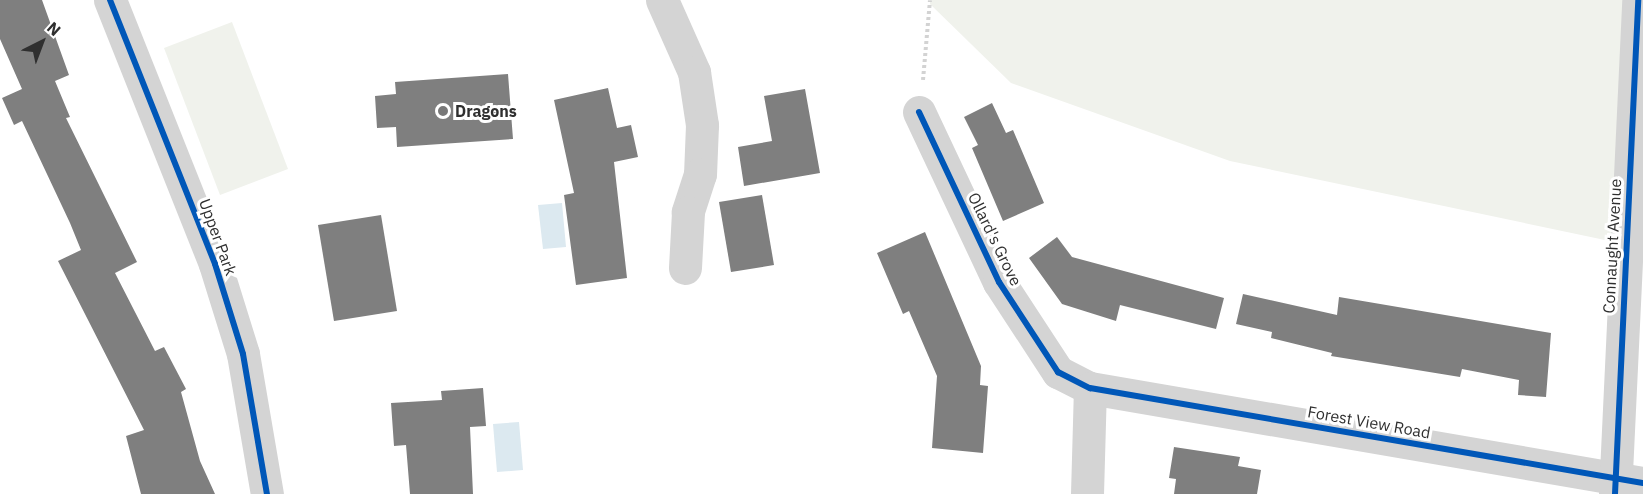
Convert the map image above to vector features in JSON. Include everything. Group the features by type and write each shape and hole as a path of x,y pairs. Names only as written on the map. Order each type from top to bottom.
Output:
{"street":[{"name":"Upper Park","path":"110,0 215,264 243,354 267,494"},
{"path":"663,0 694,72 702,125 700,174 688,212 686,268"},
{"name":"Connaught Avenue","path":"1624,485 1638,0"},
{"name":"Ollard's Grove","path":"919,112 999,282 1058,372 1090,388"},
{"path":"1087,494 1090,388"},
{"name":"Forest View Road","path":"1090,388 1624,485"}],"path":[{"path":"919,112 930,0"}],"shaded area":[{"path":"930,0 1643,0 1643,248 1230,161 1011,83 930,4"},
{"path":"232,22 288,169 220,195 164,48"},
{"path":"562,203 566,247 543,249 538,205"},
{"path":"519,422 523,470 497,472 493,424"}],"building":[{"path":"0,0 42,0 69,75 55,81 70,117 66,118 137,262 115,273 155,351 164,347 186,389 181,392 200,461 215,494 141,494 126,436 144,430 58,261 81,250 22,121 14,125 2,98 22,89 0,39"},
{"name":"Dragons","path":"508,74 513,139 397,147 396,127 377,128 375,96 396,94 395,82"},
{"path":"608,88 617,128 631,125 638,157 614,162 627,278 576,285 564,195 574,193 554,100"},
{"path":"805,89 820,173 744,186 738,147 772,141 764,96"},
{"path":"992,103 1006,133 1013,130 1044,203 1003,221 972,148 978,145 964,117"},
{"path":"762,195 774,265 731,272 719,202"},
{"path":"381,215 397,311 334,321 318,225"},
{"path":"925,232 981,366 980,385 988,386 983,453 932,448 937,376 909,311 903,314 877,253"},
{"path":"1057,237 1072,257 1224,298 1216,329 1120,305 1116,321 1062,304 1029,258"},
{"path":"1243,294 1337,315 1339,297 1551,333 1546,397 1518,395 1519,380 1462,369 1460,377 1331,356 1332,353 1271,338 1272,332 1236,324"},
{"path":"483,388 486,426 470,427 473,494 410,494 406,445 394,446 391,403 442,400 441,391"},
{"path":"1174,447 1240,457 1238,466 1261,470 1257,494 1174,494 1176,479 1169,478"}],"cycle path":[{"path":"110,0 215,264 243,354 267,494"},
{"path":"1615,494 1638,0"},
{"path":"919,112 999,282 1058,372 1090,388 1643,483"}],"place":[{"name":"Dragons","path":"443,111"}]}
